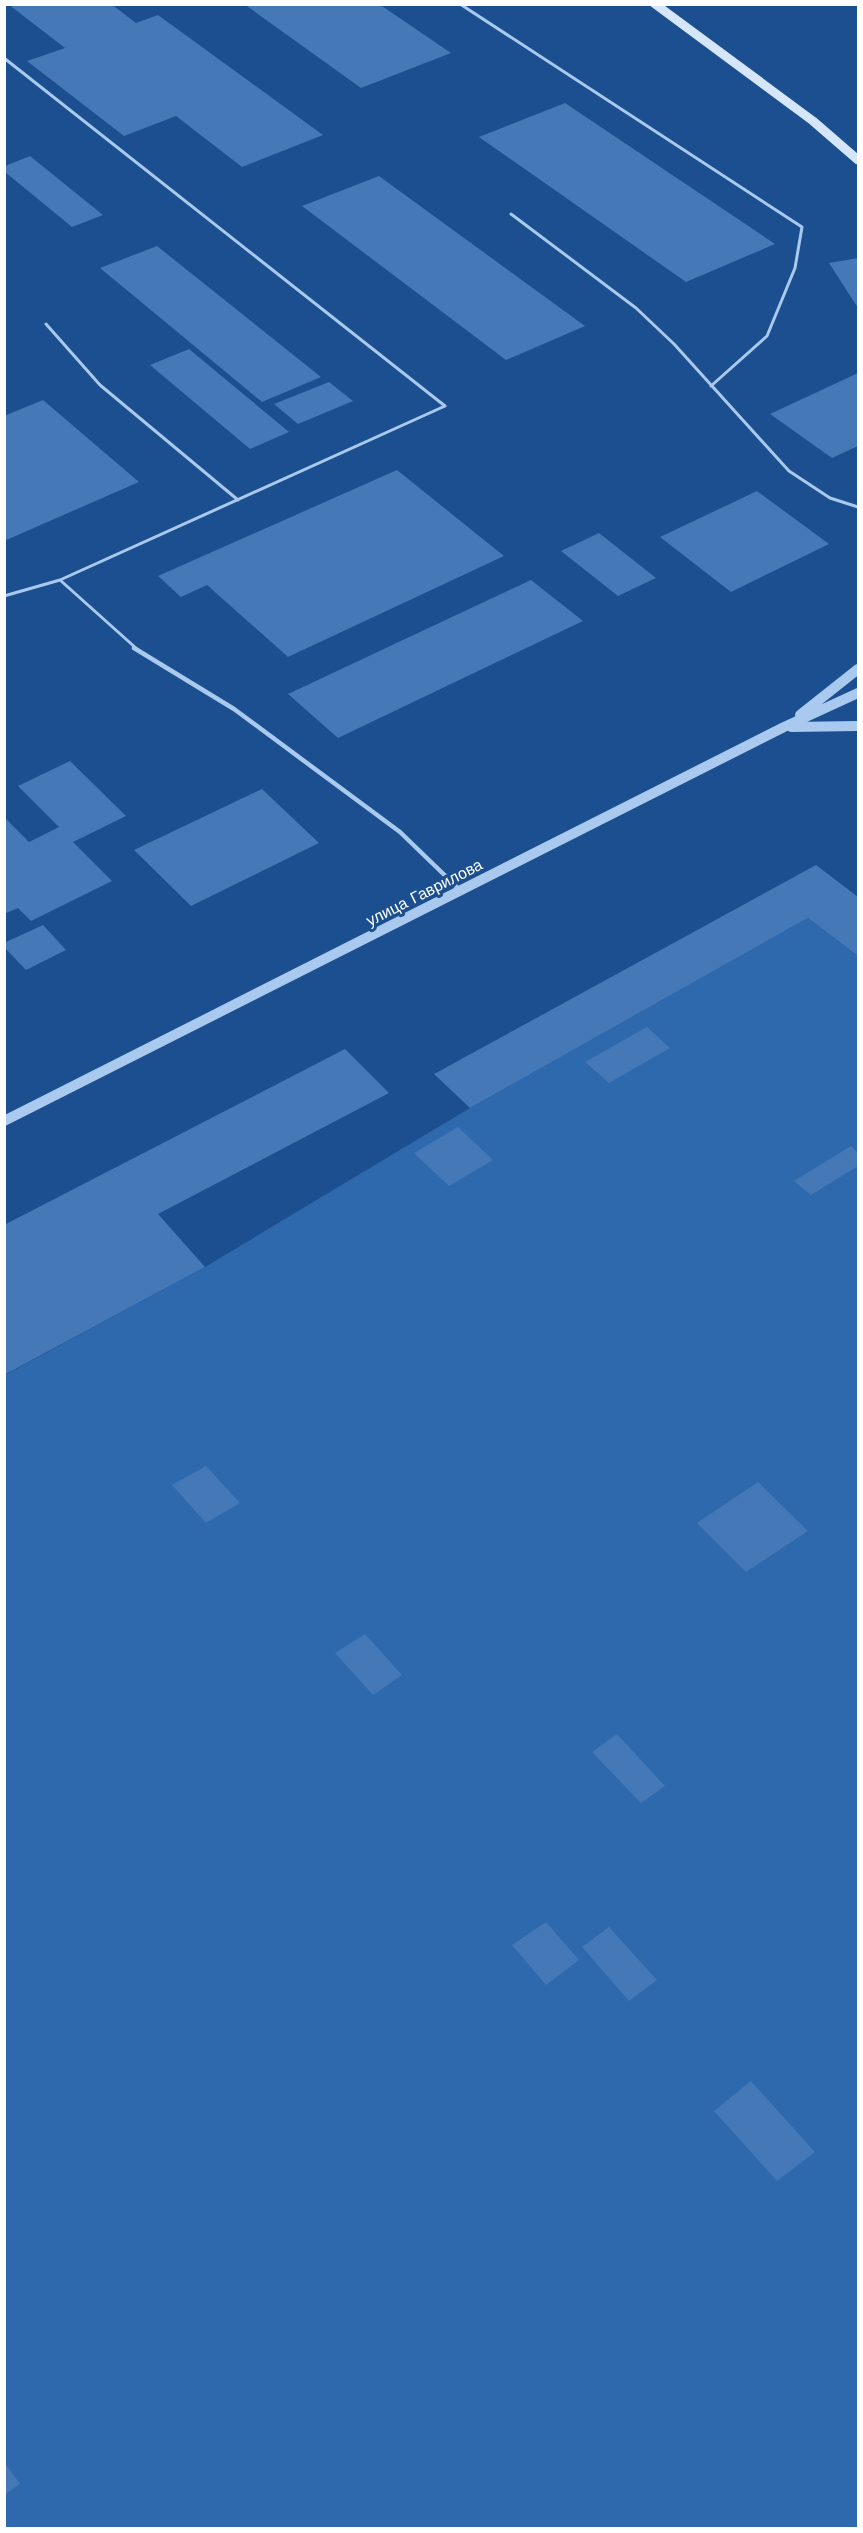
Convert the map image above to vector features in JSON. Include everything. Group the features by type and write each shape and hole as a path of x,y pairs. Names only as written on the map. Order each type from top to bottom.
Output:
{"main road":[{"path":"655,4 813,121 858,160"}],"street":[{"path":"784,727 858,669"},
{"name":"улица Гаврилова","path":"4,1121 784,727 858,693"},
{"path":"784,727 858,726"}],"lane":[{"path":"460,4 802,226 795,268 767,336 711,386"},
{"path":"4,58 445,406 60,580 4,596"},
{"path":"511,214 636,308 674,344 789,471 811,488 840,504 858,507"},
{"path":"46,324 100,385 238,500"},
{"path":"60,580 131,646 234,708 400,832 461,891"}],"shaded area":[{"path":"808,918 858,956 858,2528 5,2528 5,1375 205,1267 470,1108"}],"building":[{"path":"8,4 111,4 136,23 158,15 323,135 242,167 176,116 124,136 27,61 65,48"},
{"path":"244,4 379,4 451,53 361,88"},
{"path":"565,103 775,244 686,282 479,137"},
{"path":"30,156 103,215 72,227 5,172 5,166"},
{"path":"379,176 585,326 506,360 302,206"},
{"path":"157,246 321,377 262,402 100,268"},
{"path":"858,258 858,308 829,263"},
{"path":"189,349 289,432 250,449 150,365"},
{"path":"858,373 858,446 832,458 770,414"},
{"path":"329,382 353,401 298,424 274,404"},
{"path":"43,400 139,482 4,541 4,416"},
{"path":"397,470 504,556 288,657 207,585 181,597 158,576"},
{"path":"757,491 829,544 731,592 660,537"},
{"path":"599,533 656,578 618,596 561,551"},
{"path":"531,580 583,621 338,738 288,694"},
{"path":"70,761 126,816 73,842 112,881 31,921 18,908 4,914 4,817 29,842 59,827 18,786"},
{"path":"262,789 319,843 191,906 134,850"},
{"path":"816,865 858,897 858,956 808,918 470,1108 434,1074"},
{"path":"43,925 66,950 26,970 4,947 4,943"},
{"path":"647,1027 670,1048 609,1083 585,1062"},
{"path":"345,1049 389,1093 158,1214 205,1267 4,1375 4,1225"},
{"path":"458,1127 493,1160 449,1186 414,1153"},
{"path":"851,1146 858,1153 858,1166 811,1195 794,1181"},
{"path":"206,1466 240,1503 206,1523 172,1485"},
{"path":"758,1482 808,1531 746,1572 697,1523"},
{"path":"365,1634 402,1675 373,1695 335,1653"},
{"path":"617,1734 665,1786 641,1803 592,1752"},
{"path":"546,1922 579,1960 546,1985 512,1945"},
{"path":"609,1927 657,1980 629,2001 582,1947"},
{"path":"751,2081 815,2152 777,2181 714,2111"},
{"path":"4,2462 20,2484 4,2495"}]}
